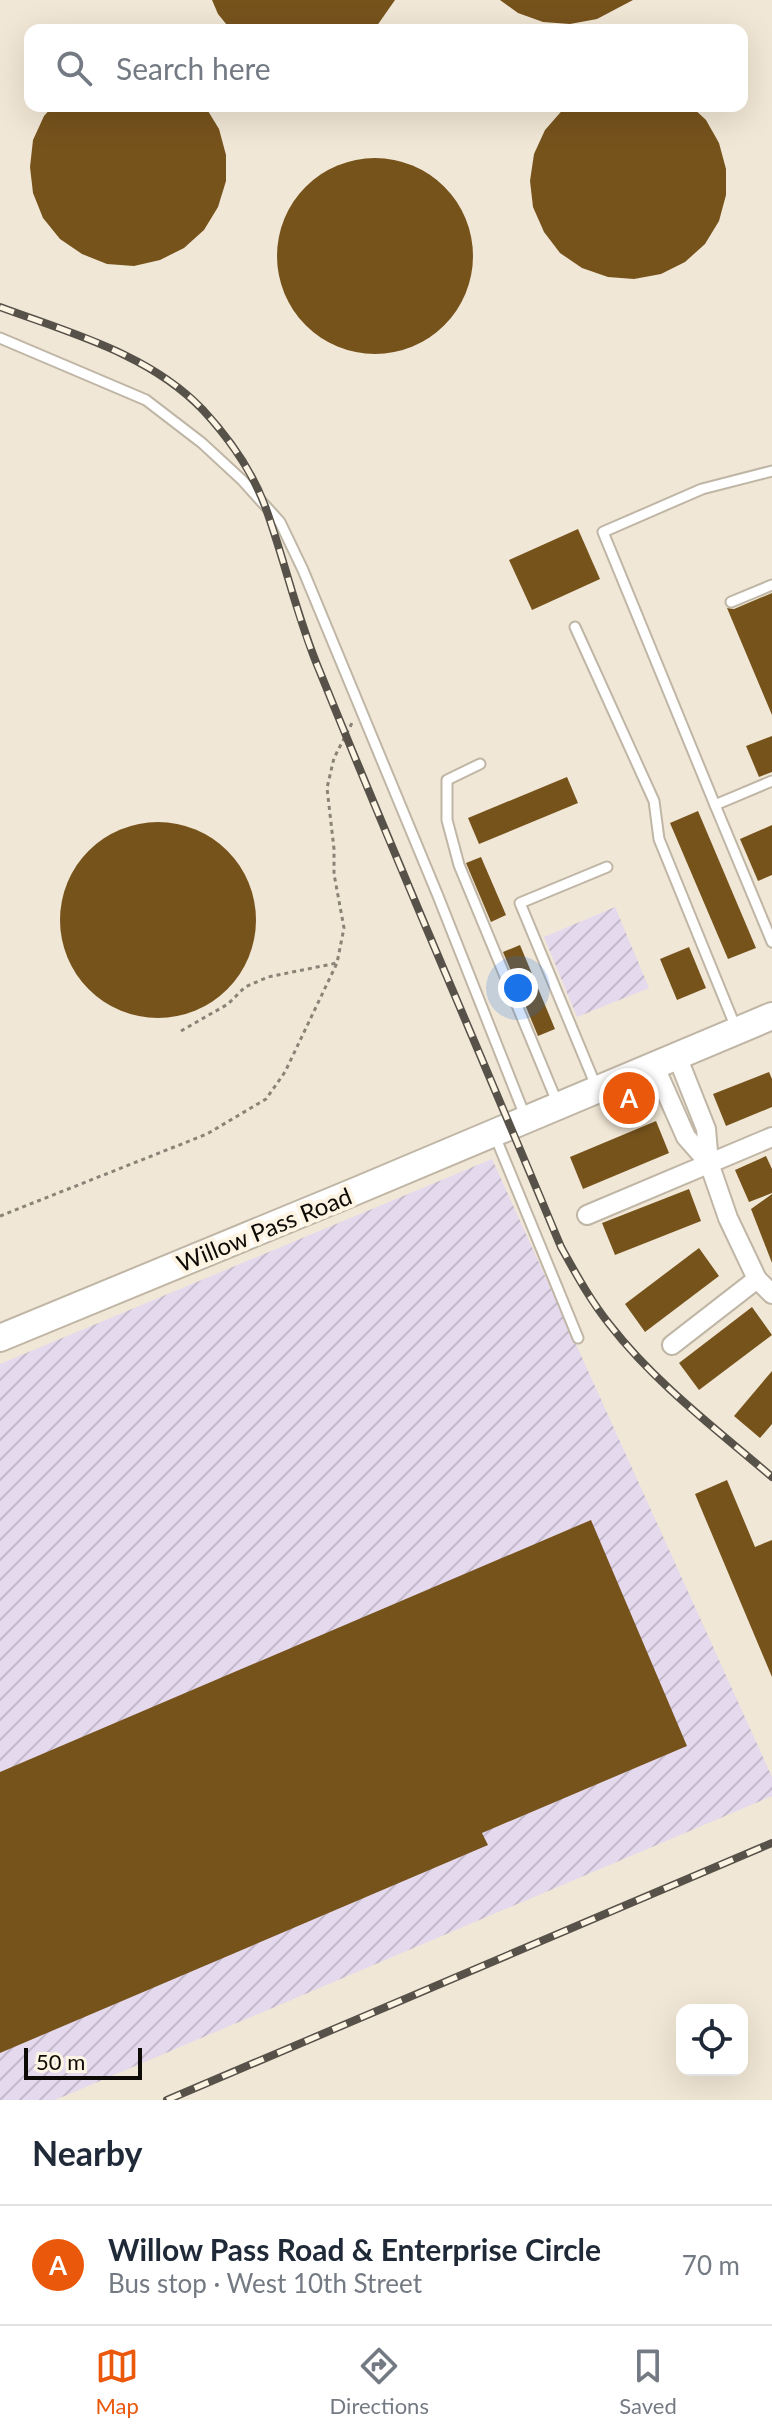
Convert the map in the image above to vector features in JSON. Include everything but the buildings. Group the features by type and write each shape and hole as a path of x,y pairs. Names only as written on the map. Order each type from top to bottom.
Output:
{"main road":[{"name":"Willow Pass Road","path":"0,1338 772,1016"}],"street":[{"path":"666,1060 686,1137 709,1163 728,1218 757,1279 772,1294"},
{"path":"587,1215 772,1137"},
{"path":"672,1345 757,1279"}],"lane":[{"path":"0,338 146,400 202,443 242,480 280,522 303,570 438,896 526,1119"},
{"path":"772,471 702,489 603,532 772,942"},
{"path":"731,602 772,585"},
{"path":"575,627 654,801 659,839 737,1031"},
{"path":"480,764 447,780 447,820 459,865 558,1105"},
{"path":"715,805 772,781"},
{"path":"597,1089 520,903 607,867"},
{"path":"494,1132 578,1338"}],"path":[{"path":"0,1216 207,1134 266,1099 285,1072 337,963 344,928 334,874 327,788 334,758 360,707"},
{"path":"181,1031 228,1004 245,987 268,977 337,963"}],"shaded area":[{"path":"615,907 649,988 577,1017 544,937"},
{"path":"492,1159 772,1777 772,1796 55,2100 0,2100 0,1364"}],"railway":[{"path":"0,307 108,347 159,374 203,410 238,455 265,506 320,672 561,1247 596,1306 646,1366 772,1477"},
{"path":"167,2100 772,1843"}],"place":[{"name":"Willow Pass Road & Enterprise Circle","path":"629,1098"}]}
